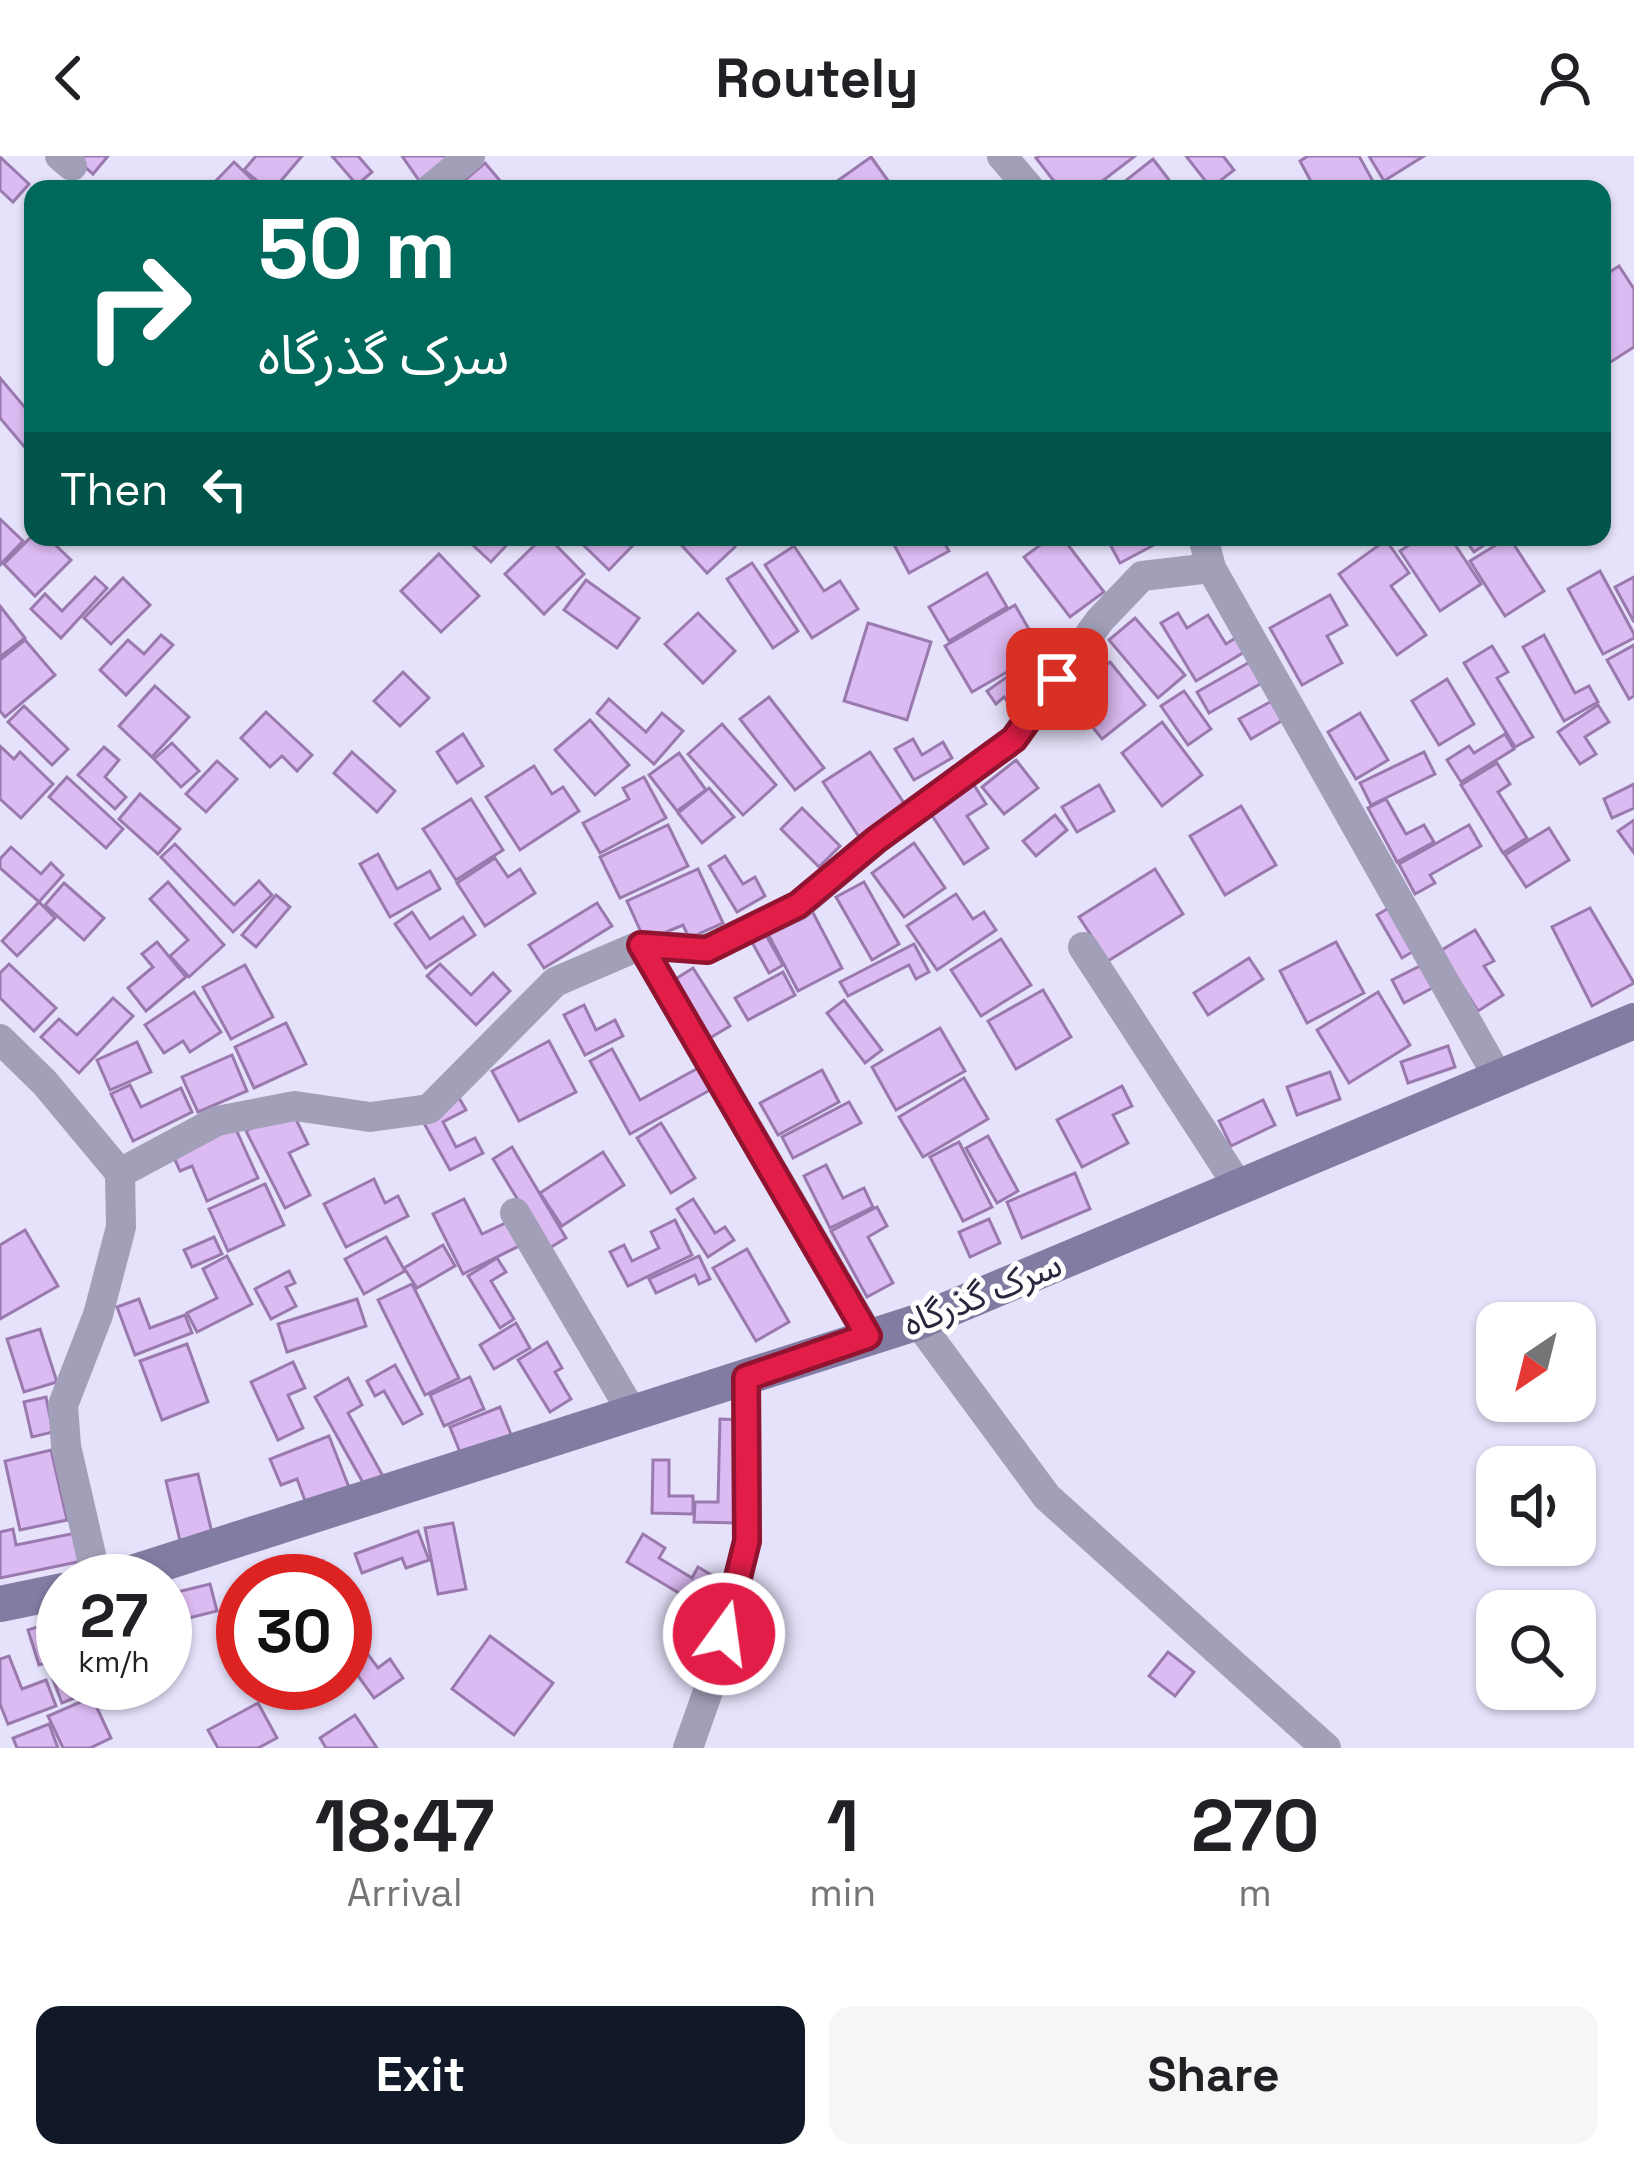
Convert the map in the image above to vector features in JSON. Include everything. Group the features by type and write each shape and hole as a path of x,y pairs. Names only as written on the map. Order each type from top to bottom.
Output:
{"street":[{"path":"441,180 470,156"},
{"path":"1002,156 1022,180"},
{"path":"1205,546 1211,568 1498,1077"},
{"path":"120,1173 218,1120 295,1106 370,1117 429,1109 555,982 641,945 707,950 798,905 876,840 1014,739 1100,620 1142,576 1211,568"},
{"path":"641,945 868,1336"},
{"path":"1083,947 1239,1187"},
{"name":"سرک گذرگاه","path":"191,1554 918,1322 1634,1021"},
{"path":"0,1039 45,1083 120,1173 121,1227 98,1315 63,1405 66,1446 91,1554"},
{"path":"515,1213 633,1414"},
{"path":"918,1322 1047,1497 1326,1748"},
{"path":"688,1748 712,1680 747,1541 746,1378"},
{"path":"0,1604 36,1597"}],"building":[{"path":"72,156 108,156 93,174"},
{"path":"256,156 302,156 282,180 256,180 244,170"},
{"path":"332,156 358,156 372,172 363,180 353,180"},
{"path":"402,156 462,156 435,180 419,180"},
{"path":"1135,156 1104,180 1053,180 1036,158"},
{"path":"1186,156 1223,156 1234,170 1221,180 1205,180"},
{"path":"1308,156 1359,156 1372,180 1310,180 1300,161"},
{"path":"1369,156 1424,156 1386,180"},
{"path":"0,157 25,180 24,190 13,202 0,190"},
{"path":"871,157 888,180 839,180"},
{"path":"1153,159 1169,180 1126,180"},
{"path":"234,162 253,180 217,180"},
{"path":"485,163 499,180 465,180"},
{"path":"1619,266 1634,289 1634,347 1611,362 1611,271"},
{"path":"0,378 24,406 24,446 0,418"},
{"path":"0,519 23,541 0,565"},
{"path":"24,544 56,546 71,560 35,596 4,564"},
{"path":"474,546 506,546 491,562"},
{"path":"534,546 557,546 584,574 544,614 505,574"},
{"path":"584,546 632,546 609,570"},
{"path":"682,546 734,546 735,547 707,573"},
{"path":"794,546 824,591 840,581 858,609 812,638 765,565"},
{"path":"895,546 946,546 949,551 909,573"},
{"path":"1039,546 1069,546 1104,592 1070,617 1024,557"},
{"path":"1111,546 1152,546 1120,563"},
{"path":"1378,546 1390,546 1409,573 1391,586 1426,635 1397,655 1339,574"},
{"path":"1408,546 1456,546 1481,584 1440,611 1400,551"},
{"path":"1494,546 1515,546 1544,591 1505,616 1470,561"},
{"path":"439,554 479,596 441,632 401,591"},
{"path":"752,563 798,631 773,648 727,579"},
{"path":"1600,571 1634,634 1603,654 1568,589"},
{"path":"987,573 1007,607 949,641 929,607"},
{"path":"95,577 107,588 61,638 31,609 45,594 62,611"},
{"path":"1634,577 1634,622 1615,587"},
{"path":"123,578 150,605 111,644 84,618"},
{"path":"586,580 639,618 617,648 564,610"},
{"path":"1330,595 1347,625 1327,636 1342,663 1302,685 1270,628"},
{"path":"1015,605 1042,652 972,692 945,646"},
{"path":"0,606 25,638 0,657"},
{"path":"698,613 735,651 703,683 665,644"},
{"path":"1178,613 1187,628 1208,615 1226,644 1237,637 1246,651 1196,681 1161,623"},
{"path":"1135,618 1185,675 1158,698 1109,640"},
{"path":"868,623 931,642 907,720 844,701"},
{"path":"161,635 173,645 126,695 100,670 128,640 144,654"},
{"path":"1544,635 1575,693 1589,686 1598,702 1564,721 1523,647"},
{"path":"25,640 55,675 5,717 0,711 0,660"},
{"path":"1634,645 1634,696 1629,699 1607,660"},
{"path":"1492,646 1508,672 1497,678 1533,737 1515,747 1464,663"},
{"path":"1255,659 1267,680 1209,713 1197,692"},
{"path":"1028,662 1047,688 1014,711 1004,697 996,704 987,691"},
{"path":"1110,662 1145,705 1102,739 1067,695"},
{"path":"403,672 429,698 400,726 374,701"},
{"path":"1447,679 1474,724 1439,745 1412,701"},
{"path":"155,686 189,717 152,757 119,726"},
{"path":"1184,691 1211,729 1188,745 1161,706"},
{"path":"769,697 824,768 795,790 740,719"},
{"path":"1279,697 1290,716 1251,739 1239,719"},
{"path":"609,699 646,732 662,713 683,731 654,764 597,713"},
{"path":"1598,705 1609,722 1585,737 1596,754 1580,764 1558,732"},
{"path":"24,706 68,749 52,765 8,722"},
{"path":"266,712 312,755 297,771 282,756 270,767 241,738"},
{"path":"1360,713 1388,760 1356,779 1328,732"},
{"path":"590,720 629,765 595,795 555,750"},
{"path":"1162,722 1202,775 1162,806 1122,753"},
{"path":"722,724 776,785 743,815 688,754"},
{"path":"463,734 483,766 457,783 437,752"},
{"path":"1505,734 1514,749 1461,782 1447,760 1469,746 1474,753"},
{"path":"913,739 922,755 943,742 952,758 914,780 895,749"},
{"path":"172,743 199,771 181,787 154,759"},
{"path":"0,746 14,759 20,752 53,784 21,818 0,799"},
{"path":"104,747 119,760 105,777 126,797 115,809 78,775"},
{"path":"352,752 395,791 377,812 334,773"},
{"path":"870,752 906,806 859,837 823,782"},
{"path":"1424,752 1435,774 1371,805 1360,783"},
{"path":"679,753 706,790 677,811 649,775"},
{"path":"1016,760 1038,788 1004,814 982,787"},
{"path":"217,761 237,779 206,812 186,794"},
{"path":"1497,763 1510,784 1498,792 1527,838 1503,853 1461,785"},
{"path":"534,766 552,794 563,787 579,811 520,850 486,797"},
{"path":"67,777 123,829 106,848 49,797"},
{"path":"644,777 666,818 600,853 583,823 629,799 623,788"},
{"path":"972,782 986,804 967,816 988,848 964,864 929,811"},
{"path":"1634,784 1634,808 1612,818 1604,799"},
{"path":"1099,785 1114,811 1077,832 1062,807"},
{"path":"709,788 734,817 702,843 678,813"},
{"path":"140,794 180,829 158,854 119,819"},
{"path":"471,799 503,850 456,880 423,829"},
{"path":"1386,799 1406,834 1424,825 1434,842 1397,862 1368,808"},
{"path":"1241,806 1276,865 1225,895 1190,836"},
{"path":"802,808 840,846 819,867 781,829"},
{"path":"1055,815 1067,830 1036,856 1023,841"},
{"path":"1634,820 1634,853 1618,831"},
{"path":"668,825 688,866 620,898 600,857"},
{"path":"1469,825 1481,846 1430,875 1435,883 1415,894 1399,864"},
{"path":"1549,828 1569,860 1526,887 1505,855"},
{"path":"914,843 945,888 904,917 872,873"},
{"path":"175,844 234,905 259,881 272,895 233,932 161,857"},
{"path":"11,847 41,874 51,863 63,875 39,902 0,868 0,859"},
{"path":"378,854 397,889 430,871 440,889 390,917 360,864"},
{"path":"725,856 743,884 755,877 765,896 737,912 709,866"},
{"path":"495,858 508,877 520,869 535,893 485,926 457,883"},
{"path":"698,869 723,923 689,938 683,925 645,941 627,901"},
{"path":"1155,869 1183,914 1108,961 1079,917"},
{"path":"168,882 224,945 189,977 170,956 188,940 150,899"},
{"path":"864,882 899,944 872,960 836,897"},
{"path":"64,883 104,918 84,940 45,905"},
{"path":"956,894 973,919 984,912 996,930 937,970 907,926"},
{"path":"276,895 290,907 256,947 242,935"},
{"path":"39,902 55,918 17,956 2,941"},
{"path":"597,903 612,926 544,968 529,945"},
{"path":"1397,903 1422,946 1402,958 1377,915"},
{"path":"1590,908 1634,983 1592,1006 1552,927"},
{"path":"811,909 842,968 798,991 767,932"},
{"path":"412,912 430,939 463,917 475,935 426,968 395,924"},
{"path":"763,930 783,965 769,973 749,937"},
{"path":"1475,930 1494,961 1484,966 1503,995 1478,1011 1440,951"},
{"path":"1001,939 1031,985 981,1016 951,970"},
{"path":"157,942 186,977 146,1011 128,988 153,967 142,954"},
{"path":"1336,942 1364,993 1307,1023 1280,971"},
{"path":"914,944 929,972 916,979 909,965 848,996 840,982"},
{"path":"1249,958 1263,979 1208,1015 1194,993"},
{"path":"1426,963 1438,985 1404,1003 1392,980"},
{"path":"9,964 56,1008 34,1031 0,998 0,973"},
{"path":"440,964 471,995 493,973 510,991 476,1025 427,976"},
{"path":"245,965 273,1017 231,1039 203,987"},
{"path":"693,968 730,1026 710,1038 674,980"},
{"path":"783,972 795,995 748,1020 735,998"},
{"path":"1043,990 1071,1037 1016,1069 988,1021"},
{"path":"194,992 221,1032 190,1052 183,1041 164,1053 145,1025"},
{"path":"1378,992 1410,1045 1349,1083 1317,1030"},
{"path":"113,998 133,1016 79,1073 41,1037 59,1019 77,1035"},
{"path":"844,1000 882,1050 865,1063 827,1013"},
{"path":"584,1005 596,1030 615,1020 623,1036 585,1055 564,1015"},
{"path":"286,1023 306,1064 254,1088 235,1047"},
{"path":"940,1028 965,1071 896,1110 872,1067"},
{"path":"549,1041 576,1092 519,1121 492,1071"},
{"path":"137,1042 151,1072 110,1090 97,1060"},
{"path":"1448,1046 1455,1067 1408,1083 1401,1062"},
{"path":"612,1049 640,1100 700,1067 712,1089 630,1134 590,1061"},
{"path":"232,1055 247,1091 198,1112 182,1077"},
{"path":"822,1070 839,1102 778,1135 760,1103"},
{"path":"1330,1072 1340,1099 1297,1115 1287,1087"},
{"path":"964,1078 988,1119 923,1157 899,1117"},
{"path":"130,1085 141,1107 181,1088 192,1112 133,1141 111,1094"},
{"path":"1122,1086 1132,1106 1113,1115 1128,1143 1082,1167 1057,1120"},
{"path":"458,1096 466,1110 443,1122 456,1147 475,1138 483,1153 450,1170 420,1116"},
{"path":"1263,1100 1275,1125 1231,1146 1219,1121"},
{"path":"849,1102 861,1123 793,1158 782,1137"},
{"path":"291,1109 308,1144 289,1153 310,1195 285,1208 246,1131"},
{"path":"661,1123 695,1178 671,1193 637,1138"},
{"path":"234,1125 258,1178 207,1201 192,1166 180,1171 172,1153"},
{"path":"988,1136 1018,1191 997,1203 966,1148"},
{"path":"959,1142 992,1207 963,1221 930,1157"},
{"path":"512,1147 566,1238 548,1249 493,1159"},
{"path":"603,1152 624,1185 562,1226 540,1193"},
{"path":"826,1165 843,1198 864,1188 873,1207 830,1228 804,1176"},
{"path":"1075,1173 1090,1209 1022,1238 1007,1202"},
{"path":"374,1179 385,1203 398,1196 408,1216 346,1247 324,1204"},
{"path":"265,1184 284,1225 228,1251 209,1209"},
{"path":"464,1199 482,1234 512,1220 523,1244 463,1274 433,1214"},
{"path":"693,1199 715,1233 725,1227 734,1240 708,1257 677,1209"},
{"path":"877,1207 887,1226 868,1237 893,1283 867,1297 831,1231"},
{"path":"989,1219 1000,1243 970,1257 959,1232"},
{"path":"675,1220 692,1255 628,1286 610,1252 624,1245 632,1261 659,1248 651,1232"},
{"path":"25,1230 58,1286 0,1319 0,1245"},
{"path":"214,1237 222,1254 192,1267 184,1250"},
{"path":"386,1237 405,1271 364,1294 345,1259"},
{"path":"443,1245 455,1266 417,1288 404,1268"},
{"path":"747,1249 789,1322 756,1341 713,1268"},
{"path":"227,1256 252,1304 197,1332 187,1313 217,1298 203,1269"},
{"path":"699,1256 710,1279 699,1284 695,1275 656,1293 649,1279"},
{"path":"497,1258 506,1272 491,1281 514,1319 500,1328 468,1276"},
{"path":"289,1271 295,1283 286,1287 296,1306 271,1319 255,1289"},
{"path":"412,1284 459,1378 425,1395 378,1300"},
{"path":"139,1299 150,1328 185,1315 192,1333 135,1355 117,1307"},
{"path":"357,1299 366,1326 287,1352 278,1324"},
{"path":"516,1323 530,1348 494,1369 480,1345"},
{"path":"40,1329 57,1382 24,1392 7,1339"},
{"path":"547,1342 562,1368 555,1372 571,1399 550,1412 518,1360"},
{"path":"187,1344 208,1402 162,1420 140,1361"},
{"path":"293,1362 305,1388 288,1395 303,1428 278,1440 251,1382"},
{"path":"395,1365 422,1414 403,1424 384,1391 375,1396 367,1381"},
{"path":"470,1377 484,1409 444,1426 430,1395"},
{"path":"348,1378 362,1405 348,1413 384,1478 366,1488 315,1397"},
{"path":"46,1397 53,1432 32,1437 24,1402"},
{"path":"500,1407 514,1442 464,1462 450,1427"},
{"path":"720,1419 742,1420 739,1523 694,1522 695,1502 718,1502"},
{"path":"329,1436 350,1490 307,1506 297,1479 281,1485 270,1459"},
{"path":"51,1450 67,1520 20,1530 5,1461"},
{"path":"653,1460 669,1460 669,1496 693,1496 693,1514 652,1513"},
{"path":"198,1474 212,1533 180,1541 166,1481"},
{"path":"453,1523 466,1589 438,1594 425,1528"},
{"path":"13,1529 16,1545 81,1532 86,1554 36,1554 36,1571 0,1578 0,1532"},
{"path":"418,1531 429,1560 406,1568 402,1558 372,1569 372,1554 355,1554"},
{"path":"643,1534 665,1548 659,1558 692,1578 698,1567 730,1586 714,1614 627,1562"},
{"path":"210,1584 216,1611 192,1617 192,1588"},
{"path":"36,1627 36,1655 28,1630"},
{"path":"490,1636 553,1683 514,1735 452,1689"},
{"path":"1168,1652 1194,1672 1175,1696 1149,1676"},
{"path":"9,1656 22,1689 36,1684 36,1710 45,1710 8,1724 0,1704 0,1659"},
{"path":"390,1659 403,1678 374,1698 372,1660 378,1668"},
{"path":"62,1710 98,1710 111,1738 90,1748 63,1748 48,1716"},
{"path":"245,1710 262,1710 277,1738 258,1748 218,1748 208,1730"},
{"path":"355,1715 377,1748 326,1748 320,1738"},
{"path":"49,1724 58,1748 17,1748 13,1738"}],"route":[{"path":"724,1634 747,1541 746,1378 868,1336 641,945 707,950 798,905 876,840 1014,739 1057,679"}]}
